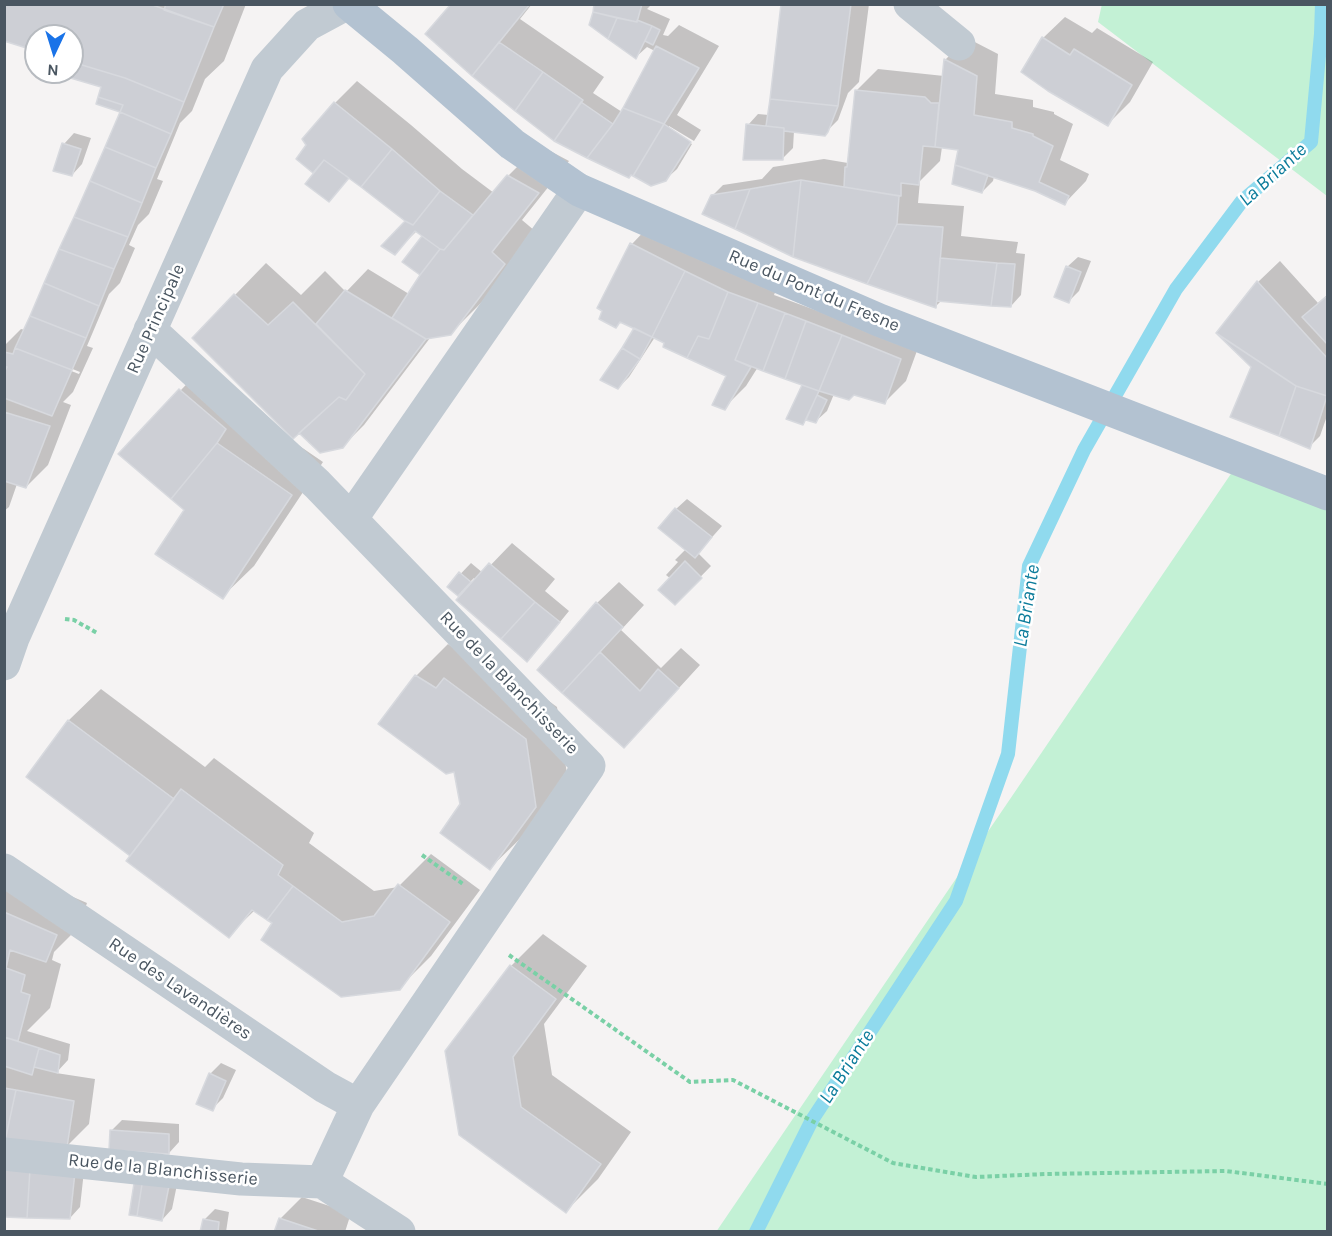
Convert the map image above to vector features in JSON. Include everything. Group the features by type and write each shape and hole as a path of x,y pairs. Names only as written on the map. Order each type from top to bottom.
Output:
{"main road":[{"name":"Rue du Pont du Fresne","path":"348,4 405,50 512,144 579,190 879,320 1328,494"}],"street":[{"name":"Rue Principale","path":"4,664 13,638 15,607 150,330 267,69 307,25 348,4"},
{"path":"910,4 958,44"},
{"path":"351,519 579,190"},
{"name":"Rue de la Blanchisserie","path":"4,1154 241,1179 322,1182 358,1105 589,766 317,484 150,330"},
{"name":"Rue des Lavandières","path":"4,870 325,1087 358,1105"},
{"path":"322,1182 399,1232"}],"path":[{"path":"74,620 97,633"},
{"path":"422,855 494,904"},
{"path":"476,932 690,1082 733,1080 893,1163 976,1177 1226,1171 1328,1184"}],"green space":[{"path":"1102,4 1327,5 1327,196 1098,22"},
{"path":"1241,459 1327,507 1327,1231 716,1232"}],"building":[{"path":"4,4 150,4 214,27 184,102 125,78 84,66 84,24 24,24 24,47 4,41"},
{"path":"166,4 224,4 214,27 164,10"},
{"path":"451,4 530,4 472,76 425,34"},
{"path":"594,4 642,4 637,22 593,12"},
{"path":"781,4 851,4 838,106 770,99"},
{"path":"593,12 617,18 608,39 589,25"},
{"path":"617,18 637,22 637,20 652,26 636,59 608,39"},
{"path":"652,26 660,30 653,45 645,41"},
{"path":"1042,37 1070,55 1074,49 1132,85 1108,126 1048,91 1021,72"},
{"path":"499,42 543,72 515,111 472,76"},
{"path":"656,46 699,68 664,124 623,108"},
{"path":"944,59 977,76 974,115 1012,122 1012,128 1033,134 1053,146 1039,182 1069,196 1065,205 1035,191 955,165 958,150 935,147"},
{"path":"84,66 125,78 184,102 171,134 120,112 123,105 98,97 101,87 84,82"},
{"path":"543,72 583,100 554,141 515,111"},
{"path":"855,90 925,97 931,103 939,103 935,147 923,146 919,185 901,183 901,196 844,187"},
{"path":"98,97 123,105 120,112 96,104"},
{"path":"770,99 838,106 825,136 784,131 784,128 766,126"},
{"path":"334,102 392,149 361,187 324,160 313,173 296,159 306,145 302,139"},
{"path":"581,102 613,124 587,158 554,141"},
{"path":"623,108 664,124 633,176 629,178 587,158"},
{"path":"120,112 171,134 156,168 105,147"},
{"path":"664,124 691,142 666,181 651,186 633,176"},
{"path":"746,124 784,128 783,160 743,160"},
{"path":"62,143 81,149 72,176 53,171"},
{"path":"105,147 156,168 142,203 90,181"},
{"path":"392,149 440,191 413,225 361,187"},
{"path":"324,160 349,178 329,202 305,184"},
{"path":"955,165 988,175 982,193 952,184"},
{"path":"507,175 539,193 492,252 505,264 451,335 426,339 392,318 440,249 444,250"},
{"path":"801,180 793,257 735,229 750,189"},
{"path":"801,180 899,196 897,224 867,284 793,257"},
{"path":"90,181 142,203 128,237 74,217"},
{"path":"750,189 735,229 702,214 711,195"},
{"path":"440,191 473,215 444,250 415,231 395,255 381,246 405,221 413,225"},
{"path":"74,217 128,237 114,269 59,249"},
{"path":"897,224 943,227 936,308 867,284"},
{"path":"422,236 440,249 420,275 402,262"},
{"path":"630,243 685,271 652,337 620,322 616,328 599,319 602,311 597,308"},
{"path":"59,249 114,269 99,306 44,283"},
{"path":"940,258 997,263 991,306 937,301"},
{"path":"997,263 1015,264 1011,307 991,306"},
{"path":"1066,266 1081,272 1069,303 1054,297"},
{"path":"685,271 728,292 709,339 698,336 687,358 663,347 664,343 652,337"},
{"path":"1257,281 1328,359 1327,396 1296,386 1216,333"},
{"path":"44,283 99,306 86,338 30,316"},
{"path":"345,290 426,339 343,448 320,453 299,433 339,397 346,400 365,374 316,324"},
{"path":"728,292 758,303 735,360 751,367 725,410 712,405 726,376 687,358 698,336 709,339"},
{"path":"234,294 268,325 293,302 365,374 346,400 339,397 293,439 192,338"},
{"path":"1328,295 1328,345 1302,317"},
{"path":"758,303 785,313 763,371 735,360"},
{"path":"785,313 806,321 785,379 763,371"},
{"path":"30,316 86,338 72,370 15,348"},
{"path":"806,321 842,335 819,391 785,379"},
{"path":"634,328 652,337 640,359 622,348"},
{"path":"1216,333 1296,386 1279,436 1230,417 1251,367"},
{"path":"842,335 901,359 885,404 854,395 849,400 819,391"},
{"path":"15,348 72,370 52,416 4,398 4,373 7,367 4,366 4,352 13,354"},
{"path":"622,348 640,359 618,389 600,380"},
{"path":"802,385 819,391 803,425 786,419"},
{"path":"1296,386 1327,396 1310,449 1279,436"},
{"path":"179,389 226,429 171,499 118,454"},
{"path":"817,395 827,400 816,423 806,420"},
{"path":"4,412 50,426 26,488 4,481"},
{"path":"217,443 292,495 223,599 155,554 184,510 171,499"},
{"path":"675,508 712,537 695,558 658,528"},
{"path":"685,561 702,578 675,605 658,590"},
{"path":"489,563 535,602 501,639 456,600"},
{"path":"459,572 471,582 458,596 447,587"},
{"path":"535,602 560,622 527,662 501,639"},
{"path":"596,602 623,627 562,693 537,670"},
{"path":"600,652 640,691 658,669 679,688 624,748 562,693"},
{"path":"415,675 436,688 444,678 526,739 536,807 490,870 440,833 460,804 454,772 446,774 378,724"},
{"path":"68,720 174,799 130,856 26,777"},
{"path":"181,789 283,865 278,875 293,886 267,920 252,910 229,938 126,861"},
{"path":"398,884 450,922 400,990 341,997 261,940 272,923 267,920 293,886 342,922 374,916"},
{"path":"4,912 57,935 46,962 10,950 6,968 25,975 21,992 30,995 18,1041 4,1037"},
{"path":"510,965 556,999 513,1057 521,1107 601,1164 566,1213 459,1135 445,1051"},
{"path":"4,1037 39,1048 32,1075 4,1066"},
{"path":"39,1048 60,1055 58,1073 34,1067"},
{"path":"209,1073 226,1081 213,1111 196,1104"},
{"path":"4,1088 16,1090 5,1141 4,1141"},
{"path":"16,1090 74,1101 67,1147 5,1141"},
{"path":"110,1130 169,1134 169,1154 109,1150"},
{"path":"4,1169 30,1169 27,1218 4,1217"},
{"path":"30,1169 75,1172 70,1219 27,1218"},
{"path":"135,1177 143,1178 137,1216 129,1215"},
{"path":"143,1178 170,1181 162,1221 137,1216"},
{"path":"279,1218 321,1232 274,1232"},
{"path":"203,1219 219,1222 218,1232 200,1232"}],"waterway":[{"name":"La Briante","path":"756,1232 812,1120 956,901 1008,754 1029,566 1084,450 1176,289 1242,201 1311,142 1322,4"}]}
